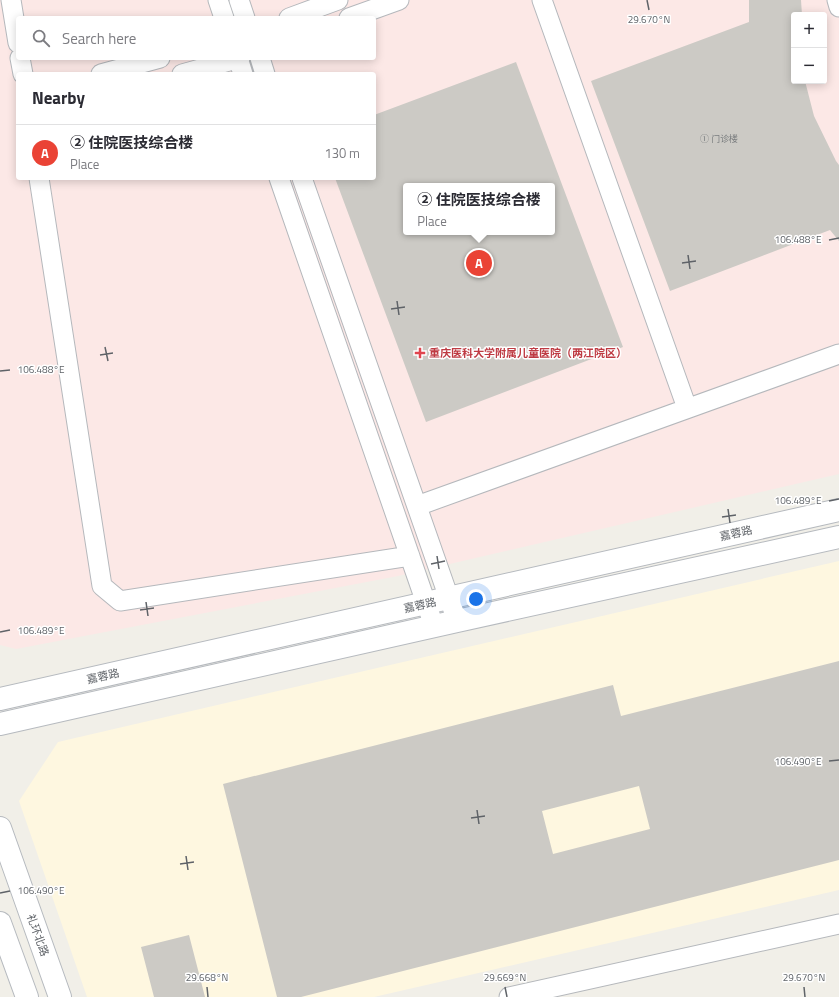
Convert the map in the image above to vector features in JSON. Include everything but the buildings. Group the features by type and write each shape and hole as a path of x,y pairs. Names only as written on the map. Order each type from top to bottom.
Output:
{"main road":[{"name":"嘉蓉路","path":"0,699 839,510"},
{"path":"0,724 434,626 839,537"},
{"name":"礼环北路","path":"0,828 60,997"},
{"path":"0,923 27,997"}],"street":[{"path":"12,0 16,29"},
{"path":"218,0 223,16"},
{"path":"239,0 244,16"},
{"path":"294,16 338,0"},
{"path":"354,16 398,0"},
{"path":"542,0 687,408"},
{"path":"837,0 839,7"},
{"path":"20,60 23,72"},
{"path":"108,72 152,60"},
{"path":"189,72 232,60"},
{"path":"240,60 242,72"},
{"path":"261,60 264,72"},
{"path":"39,180 102,586 120,601 410,556"},
{"path":"280,180 434,626"},
{"path":"303,180 457,621"},
{"path":"417,506 839,354"},
{"path":"509,997 839,924"}],"shaded area":[{"name":"重庆医科大学附属儿童医院（两江院区）","path":"0,0 839,0 839,474 398,576 16,649 0,645"},
{"path":"839,561 839,890 374,997 87,997 19,801 58,742"}],"place":[{"name":"② 住院医技综合楼","path":"479,263"},
{"name":"重庆医科大学附属儿童医院（两江院区）","path":"420,353"}]}
